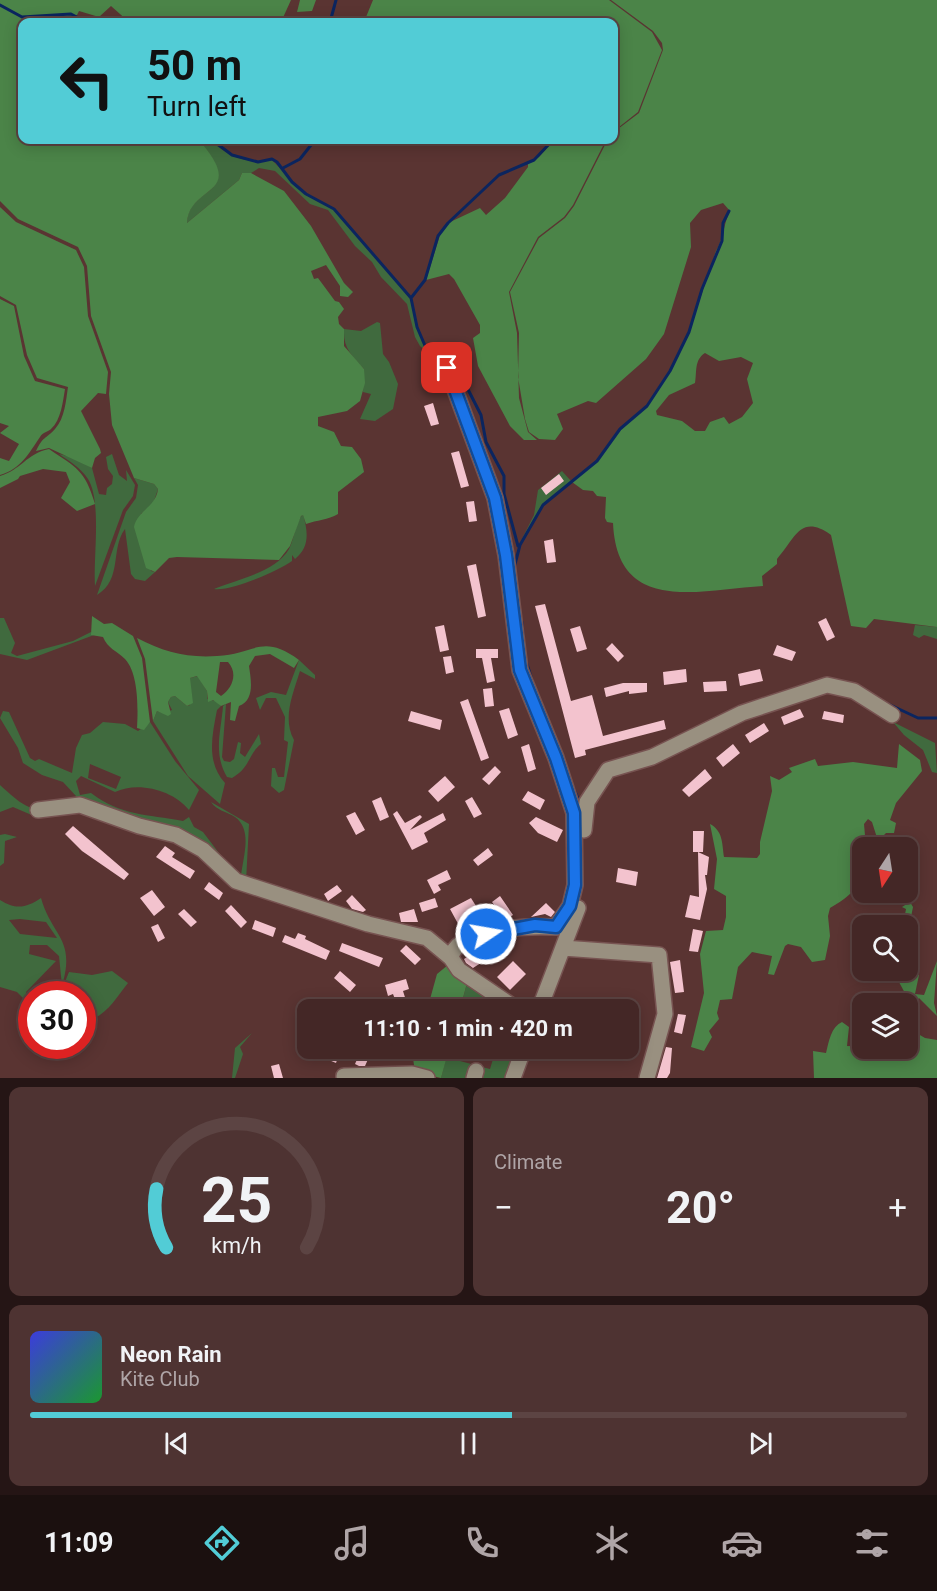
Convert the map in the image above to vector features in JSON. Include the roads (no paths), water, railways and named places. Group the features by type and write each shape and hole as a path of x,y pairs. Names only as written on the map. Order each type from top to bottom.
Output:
{"street":[{"path":"447,368 495,498 506,555 520,670 556,758 574,813 575,854 575,885 570,906 556,927 525,926 468,939 452,950 451,958"},
{"path":"543,999 581,897 583,816 587,802 608,770 652,757 742,713 827,685 854,691 892,715"},
{"path":"38,810 80,805 140,826 176,835 203,850 236,881 368,924 427,938 451,958 459,970 502,999"},
{"path":"563,948 659,955 665,1014 647,1078"},
{"path":"513,1078 520,1059"},
{"path":"344,1076 412,1074 427,1078"}],"waterway":[{"path":"331,18 336,0"},
{"path":"0,5 22,17 71,14 78,18"},
{"path":"217,144 232,155 258,162 272,159 277,162 292,182 306,194 334,209 411,298 417,327 426,348 452,358 481,415 486,442 504,476 504,494 518,546"},
{"path":"283,168 300,159 312,144"},
{"path":"411,298 425,280 438,236 448,223 499,175 534,160 549,144"},
{"path":"514,568 520,545 543,505 597,461 620,429 647,406 670,371 689,332 702,289 722,241 723,223 729,211"},
{"path":"522,622 524,646"},
{"path":"526,661 533,683"},
{"path":"884,702 918,718 937,718"},
{"path":"573,787 580,803"}]}
